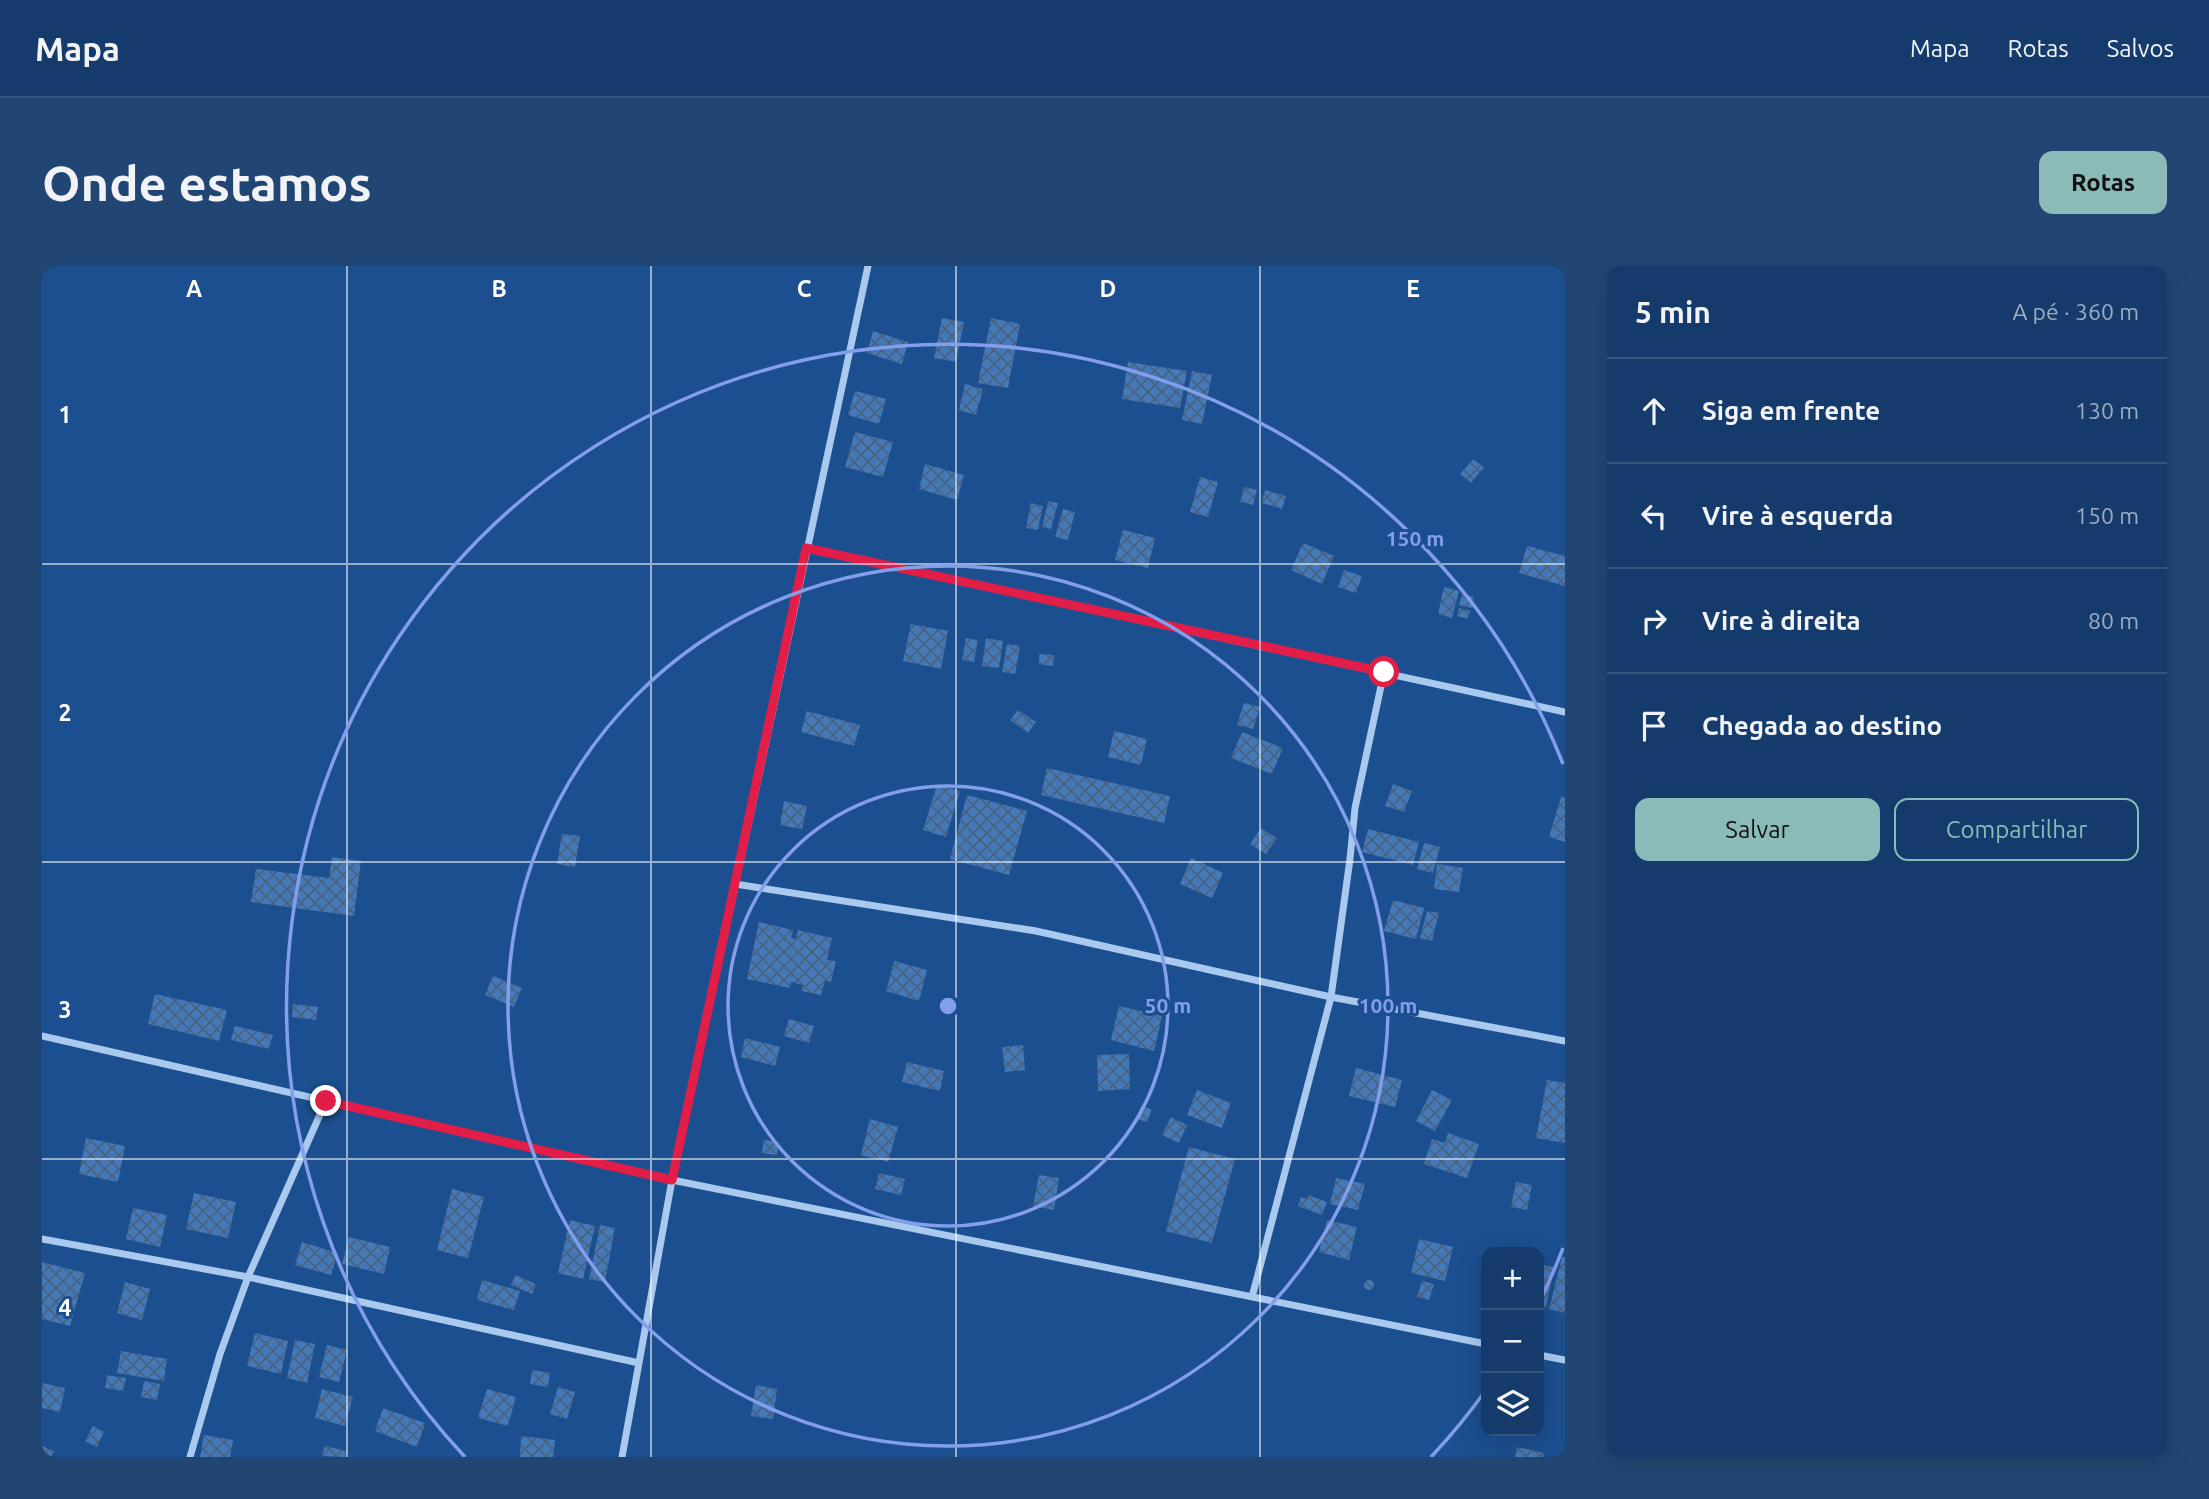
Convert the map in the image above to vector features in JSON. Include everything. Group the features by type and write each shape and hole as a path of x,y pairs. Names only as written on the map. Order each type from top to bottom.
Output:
{"street":[{"path":"622,1457 672,1180 868,266"},
{"path":"806,548 1565,712"},
{"path":"1252,1297 1331,997 1355,808 1384,672"},
{"path":"735,884 1035,932 1331,997 1565,1041"},
{"path":"42,1035 672,1180 1481,1343"},
{"path":"190,1457 217,1366 248,1277 326,1101"},
{"path":"42,1239 248,1277 639,1363"},
{"path":"1544,1356 1565,1360"}],"building":[{"path":"942,318 964,322 956,362 934,358"},
{"path":"991,318 1020,324 1008,388 978,383"},
{"path":"873,331 908,342 902,364 867,353"},
{"path":"1128,362 1187,371 1180,408 1122,399"},
{"path":"1192,371 1212,375 1202,424 1182,420"},
{"path":"965,384 983,389 976,415 959,410"},
{"path":"855,391 886,399 879,424 848,415"},
{"path":"855,432 893,442 883,477 845,467"},
{"path":"1473,459 1484,467 1471,483 1460,474"},
{"path":"925,464 964,475 957,500 919,489"},
{"path":"1200,477 1218,482 1208,517 1190,512"},
{"path":"1244,487 1257,490 1253,505 1240,502"},
{"path":"1265,490 1286,496 1282,509 1262,503"},
{"path":"1048,501 1058,503 1051,529 1042,527"},
{"path":"1031,503 1043,506 1038,530 1026,528"},
{"path":"1063,509 1075,512 1068,540 1055,537"},
{"path":"1123,530 1155,538 1148,568 1115,560"},
{"path":"1303,543 1334,556 1322,584 1291,570"},
{"path":"1527,546 1565,556 1565,586 1519,573"},
{"path":"1344,570 1362,576 1356,593 1338,587"},
{"path":"1444,587 1459,591 1452,618 1438,614"},
{"path":"1462,594 1474,597 1472,608 1459,605"},
{"path":"1459,608 1470,611 1468,619 1457,616"},
{"path":"911,624 948,631 941,669 903,661"},
{"path":"966,638 978,640 974,662 962,660"},
{"path":"986,638 1003,641 999,668 982,666"},
{"path":"1007,644 1020,646 1015,674 1002,672"},
{"path":"1039,654 1054,655 1053,666 1039,664"},
{"path":"1244,703 1260,707 1253,729 1237,725"},
{"path":"1018,710 1036,722 1028,733 1010,720"},
{"path":"807,711 860,725 854,746 801,732"},
{"path":"1114,731 1147,739 1141,765 1108,757"},
{"path":"1242,732 1283,748 1272,774 1231,758"},
{"path":"1047,768 1170,796 1164,823 1041,795"},
{"path":"1393,784 1412,791 1404,812 1385,806"},
{"path":"937,785 960,791 946,837 923,830"},
{"path":"967,795 1027,811 1009,875 950,859"},
{"path":"1561,797 1565,798 1565,842 1549,837"},
{"path":"784,801 807,806 802,829 780,825"},
{"path":"1261,828 1277,838 1266,854 1250,844"},
{"path":"1368,829 1419,842 1413,865 1362,852"},
{"path":"562,834 580,836 575,867 557,864"},
{"path":"1424,843 1440,847 1433,873 1417,869"},
{"path":"332,857 361,861 354,916 251,902 256,869 329,878"},
{"path":"1191,858 1223,873 1212,898 1180,884"},
{"path":"1437,864 1463,868 1459,892 1434,889"},
{"path":"1393,900 1424,908 1416,939 1384,931"},
{"path":"1427,911 1439,913 1432,941 1420,938"},
{"path":"759,922 793,930 791,938 796,939 798,930 832,938 827,960 836,961 831,982 825,981 821,995 801,991 803,985 791,982 790,988 747,979"},
{"path":"894,961 927,970 919,1001 886,991"},
{"path":"493,976 522,988 514,1007 485,995"},
{"path":"155,994 227,1010 219,1041 148,1024"},
{"path":"293,1004 318,1007 316,1020 292,1017"},
{"path":"1119,1006 1162,1016 1154,1051 1111,1040"},
{"path":"789,1019 814,1026 809,1043 784,1036"},
{"path":"235,1026 273,1035 269,1049 231,1040"},
{"path":"745,1038 780,1047 775,1066 741,1057"},
{"path":"1023,1045 1025,1070 1005,1072 1002,1047"},
{"path":"1129,1054 1130,1089 1098,1091 1097,1055"},
{"path":"907,1062 944,1071 940,1091 902,1082"},
{"path":"1356,1068 1402,1080 1395,1107 1349,1096"},
{"path":"1547,1080 1565,1083 1565,1143 1536,1138"},
{"path":"1197,1090 1231,1103 1222,1128 1187,1115"},
{"path":"1432,1090 1452,1100 1435,1131 1416,1121"},
{"path":"1141,1106 1152,1109 1147,1122 1137,1119"},
{"path":"1171,1117 1187,1125 1179,1143 1162,1135"},
{"path":"870,1119 898,1127 888,1162 861,1155"},
{"path":"1448,1133 1479,1144 1467,1178 1424,1164 1432,1139 1445,1143"},
{"path":"86,1138 125,1146 118,1182 79,1174"},
{"path":"764,1140 779,1142 777,1155 762,1153"},
{"path":"1189,1147 1235,1159 1212,1243 1166,1231"},
{"path":"879,1173 905,1179 901,1195 875,1189"},
{"path":"1039,1175 1059,1178 1054,1210 1033,1206"},
{"path":"1336,1178 1365,1184 1358,1210 1330,1204"},
{"path":"1516,1182 1532,1185 1527,1210 1511,1207"},
{"path":"452,1189 484,1197 468,1258 437,1250"},
{"path":"194,1193 236,1202 228,1238 186,1229"},
{"path":"1308,1195 1327,1202 1322,1215 1298,1206 1301,1197 1307,1199"},
{"path":"133,1208 167,1215 160,1247 126,1239"},
{"path":"570,1220 595,1226 583,1279 558,1273"},
{"path":"1327,1220 1357,1227 1349,1260 1319,1252"},
{"path":"600,1225 615,1228 605,1282 589,1279"},
{"path":"349,1237 390,1247 384,1274 342,1264"},
{"path":"1419,1239 1453,1247 1445,1281 1411,1273"},
{"path":"302,1242 338,1253 331,1275 295,1265"},
{"path":"1562,1257 1565,1257 1565,1313 1549,1309"},
{"path":"42,1262 85,1273 70,1326 42,1319"},
{"path":"1544,1265 1554,1267 1544,1307"},
{"path":"515,1275 536,1284 532,1294 511,1285"},
{"path":"482,1280 520,1291 514,1310 477,1300"},
{"path":"1369,1280 1373,1281 1373,1289 1369,1290 1365,1289 1364,1285 1365,1281"},
{"path":"1422,1281 1434,1284 1429,1300 1417,1297"},
{"path":"125,1282 150,1289 142,1320 117,1313"},
{"path":"255,1333 288,1341 281,1374 247,1366"},
{"path":"295,1340 315,1344 307,1383 287,1378"},
{"path":"327,1345 347,1350 339,1382 319,1377"},
{"path":"121,1351 167,1359 164,1381 117,1373"},
{"path":"532,1370 550,1373 548,1387 530,1384"},
{"path":"107,1375 126,1378 123,1391 105,1388"},
{"path":"144,1381 160,1384 157,1400 141,1397"},
{"path":"42,1383 65,1388 60,1412 42,1408"},
{"path":"756,1385 777,1389 773,1419 751,1416"},
{"path":"558,1387 575,1392 567,1419 550,1414"},
{"path":"322,1389 353,1397 345,1426 315,1418"},
{"path":"487,1389 516,1397 508,1426 478,1418"},
{"path":"383,1408 425,1423 417,1447 375,1431"},
{"path":"93,1426 104,1432 97,1447 85,1441"},
{"path":"204,1435 233,1440 230,1457 200,1457"},
{"path":"521,1436 555,1440 553,1457 520,1457"},
{"path":"42,1446 54,1451 51,1457 42,1457"},
{"path":"325,1446 346,1451 345,1457 322,1456"},
{"path":"1517,1447 1544,1453 1543,1457 1515,1457"}],"route":[{"path":"326,1101 672,1180 806,548 1384,672"}]}
